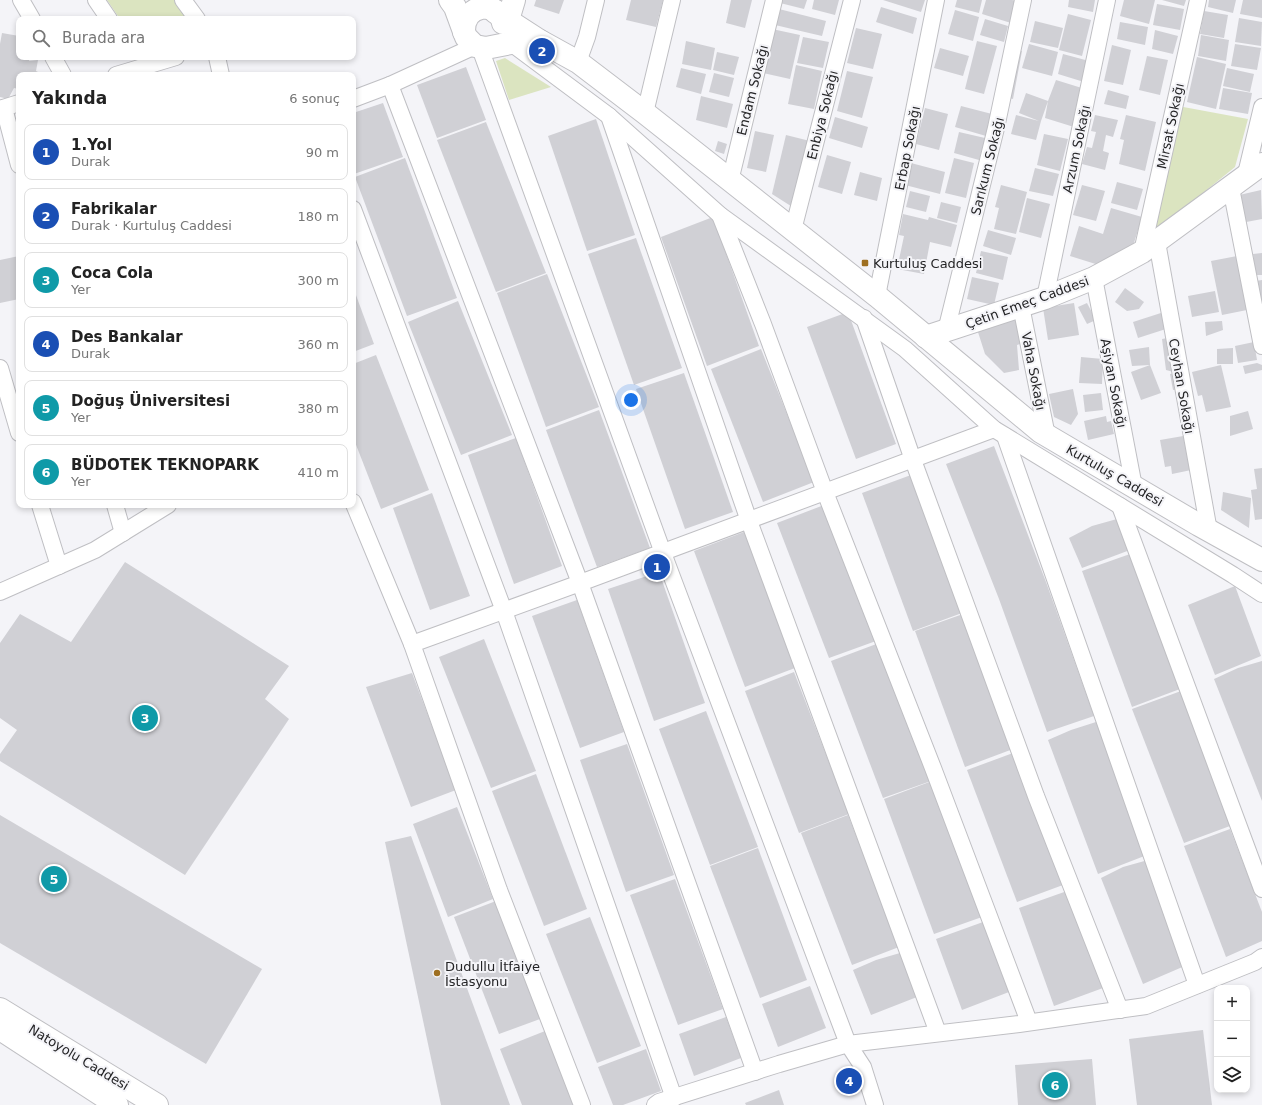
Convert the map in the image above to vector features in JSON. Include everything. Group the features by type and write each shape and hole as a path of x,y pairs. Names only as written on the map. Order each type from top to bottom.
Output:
{"main road":[{"path":"450,0 484,43"},
{"path":"497,8 504,27 501,38 484,43 465,20 472,11 478,9 497,8"},
{"name":"Kurtuluş Caddesi","path":"497,8 540,41 578,62 645,112 730,181 877,296 936,334 1047,436 1209,531 1262,560"},
{"path":"484,43 540,41"},
{"name":"Çetin Emeç Caddesi","path":"936,334 1045,298 1094,278 1149,247 1262,164"},
{"name":"Natoyolu Caddesi","path":"0,1009 157,1105"},
{"name":"Natoyolu Caddesi","path":"0,1029 117,1105"}],"street":[{"path":"21,0 30,16"},
{"path":"96,0 107,16"},
{"path":"183,0 194,16"},
{"path":"578,62 587,37 596,0"},
{"path":"645,112 672,0"},
{"name":"Endam Sokağı","path":"730,181 774,0"},
{"name":"Enbiya Sokağı","path":"793,230 852,0"},
{"name":"Erbap Sokağı","path":"877,296 936,0"},
{"name":"Sarıkum Sokağı","path":"936,334 996,128 1023,0"},
{"name":"Arzum Sokağı","path":"1045,298 1107,0"},
{"name":"Mirsat Sokağı","path":"1149,247 1198,0"},
{"path":"356,98 484,43"},
{"path":"484,43 609,116 720,215 905,349 999,433 1233,575 1261,596"},
{"path":"484,43 663,553 848,1044 852,1070 863,1105"},
{"path":"55,60 61,72"},
{"path":"125,72 166,60"},
{"path":"218,60 220,72"},
{"path":"390,84 580,583 755,1072"},
{"path":"1262,106 1238,183 1262,346"},
{"path":"8,107 16,149"},
{"path":"609,116 749,521 938,1033"},
{"path":"720,215 1029,1022"},
{"path":"356,217 504,611 674,1098"},
{"name":"Ceyhan Sokağı","path":"1149,247 1209,531"},
{"name":"Aşiyan Sokağı","path":"1094,278 1134,487"},
{"name":"Vaha Sokağı","path":"1021,306 1047,436"},
{"path":"864,318 913,460 1036,796 1120,1010"},
{"path":"0,368 8,386 16,420"},
{"path":"412,644 913,460 999,433"},
{"path":"999,433 1197,985"},
{"path":"1120,506 1262,889"},
{"path":"41,508 59,566"},
{"path":"115,508 123,533"},
{"path":"0,592 95,550 163,508"},
{"path":"355,508 412,644 498,890 582,1105"},
{"path":"654,1105 848,1044 1146,1006 1255,962 1262,957"},
{"path":"848,1044 863,1067 875,1105"}],"green space":[{"path":"107,0 180,0 191,16 118,16"},
{"path":"505,58 551,87 509,100 496,61"},
{"path":"1178,106 1248,119 1235,167 1151,235"}],"building":[{"path":"536,0 564,0 559,14 534,6"},
{"path":"631,0 663,0 656,27 626,20"},
{"path":"731,0 752,0 745,28 726,23"},
{"path":"781,0 807,0 804,9 780,3"},
{"path":"814,0 839,0 835,15 812,9"},
{"path":"883,0 925,0 921,12"},
{"path":"957,0 982,0 979,13 955,7"},
{"path":"986,0 1017,1 1011,23 982,14"},
{"path":"1069,0 1095,0 1093,12 1068,7"},
{"path":"1124,0 1155,0 1149,24 1120,16"},
{"path":"1162,0 1186,0 1184,6"},
{"path":"1209,0 1236,0 1233,13 1208,7"},
{"path":"1243,0 1262,0 1262,18 1240,14"},
{"path":"1157,4 1184,9 1180,30 1153,25"},
{"path":"881,7 917,18 913,34 876,22"},
{"path":"779,9 826,21 822,36 775,25"},
{"path":"955,10 979,17 973,41 948,34"},
{"path":"1204,11 1228,15 1224,38 1200,34"},
{"path":"1068,14 1091,20 1082,56 1059,50"},
{"path":"1239,18 1262,22 1261,46 1235,42"},
{"path":"985,19 1008,26 1004,42 980,35"},
{"path":"1035,21 1063,28 1058,48 1030,42"},
{"path":"1120,22 1148,27 1145,45 1117,39"},
{"path":"856,28 882,34 873,69 847,63"},
{"path":"772,29 800,35 790,79 763,73"},
{"path":"1155,30 1178,36 1173,54 1152,49"},
{"path":"2,33 16,35 16,60 38,60 36,71 38,72 16,72 16,88 14,88 8,99 0,97 0,44"},
{"path":"1201,35 1229,40 1226,61 1198,56"},
{"path":"803,37 829,42 823,68 797,63"},
{"path":"686,41 715,48 711,70 682,64"},
{"path":"977,41 997,46 984,94 965,89"},
{"path":"1029,44 1058,52 1052,76 1022,68"},
{"path":"1235,44 1261,48 1257,70 1231,66"},
{"path":"1112,45 1131,50 1123,85 1104,81"},
{"path":"940,48 969,56 963,76 934,68"},
{"path":"1015,49 1022,51 1013,99 1005,97"},
{"path":"717,52 739,57 734,75 713,70"},
{"path":"1063,54 1089,61 1084,82 1058,74"},
{"path":"1147,56 1168,60 1160,95 1139,90"},
{"path":"1197,57 1226,64 1216,109 1187,102"},
{"path":"796,65 822,71 814,109 788,104"},
{"path":"466,67 486,120 437,138 417,85"},
{"path":"681,68 706,74 701,94 676,87"},
{"path":"1227,68 1254,74 1250,92 1223,86"},
{"path":"847,71 873,77 862,118 837,111"},
{"path":"714,73 734,78 729,97 709,92"},
{"path":"1056,80 1085,89 1074,127 1045,118 1048,101"},
{"path":"1223,88 1252,93 1248,114 1219,109"},
{"path":"1108,90 1129,96 1126,109 1104,104"},
{"path":"1026,93 1048,101 1036,140 1011,134 1016,115 1039,121 1019,113"},
{"path":"701,96 733,104 727,128 696,120"},
{"path":"383,103 403,157 356,173 356,112"},
{"path":"961,106 992,114 986,136 955,127"},
{"path":"925,108 948,114 939,150 916,144"},
{"path":"1095,115 1118,120 1113,137 1106,135 1103,151 1109,153 1105,170 1082,164 1087,147 1092,148 1096,132 1091,131"},
{"path":"1126,115 1156,122 1145,171 1119,164 1124,140 1120,139"},
{"path":"835,117 868,127 862,148 829,138"},
{"path":"596,119 635,235 587,251 548,136"},
{"path":"486,122 546,273 496,292 437,140"},
{"path":"755,131 774,135 766,172 747,168"},
{"path":"959,132 985,138 979,160 954,153"},
{"path":"1044,134 1068,139 1060,171 1037,165"},
{"path":"786,135 810,141 794,208 772,194"},
{"path":"718,141 727,144 724,154 715,151"},
{"path":"827,155 851,162 842,194 818,187"},
{"path":"405,158 457,298 407,316 356,177"},
{"path":"954,158 974,163 966,198 945,193"},
{"path":"911,163 945,172 940,194 905,185"},
{"path":"1035,168 1059,174 1053,196 1029,191"},
{"path":"860,172 882,178 877,201 854,195"},
{"path":"1117,182 1143,189 1137,210 1111,203"},
{"path":"1001,185 1027,192 1016,234 994,229 999,208 995,207"},
{"path":"1082,185 1105,191 1096,221 1073,215"},
{"path":"1261,190 1262,219 1241,223 1235,196"},
{"path":"910,191 930,196 926,212 906,207"},
{"path":"1027,198 1050,204 1041,238 1019,232"},
{"path":"941,202 961,207 957,223 937,218"},
{"path":"1111,208 1142,217 1133,246 1102,266 1070,256 1079,226 1103,234"},
{"path":"903,214 928,220 929,217 957,225 951,247 930,242 924,274 897,269 904,236 899,235"},
{"path":"713,217 759,346 707,366 661,237"},
{"path":"988,230 1016,238 1011,255 983,246"},
{"path":"636,238 682,368 634,385 588,254"},
{"path":"981,251 1008,257 1003,280 976,273"},
{"path":"1262,253 1262,275 1256,275 1253,254"},
{"path":"1237,256 1247,310 1222,315 1211,261"},
{"path":"16,257 16,300 0,303 0,260"},
{"path":"547,274 599,407 546,427 497,293"},
{"path":"972,277 999,283 994,305 967,299"},
{"path":"1262,280 1262,304 1261,304 1256,281"},
{"path":"1125,288 1144,302 1139,309 1127,311 1115,302"},
{"path":"1215,291 1219,312 1192,317 1188,296"},
{"path":"356,295 374,344 356,351"},
{"path":"458,301 512,435 461,455 408,322"},
{"path":"1074,303 1079,335 1048,340 1043,308"},
{"path":"1087,303 1096,320 1087,324 1078,307"},
{"path":"848,312 896,444 856,459 807,327"},
{"path":"1164,312 1169,328 1138,338 1133,322"},
{"path":"1015,318 1023,343 1017,345 1019,370 1004,373 985,354 977,329"},
{"path":"1222,321 1223,330 1206,336 1205,322"},
{"path":"1173,337 1180,389 1173,390 1170,374 1177,373 1166,370 1162,339"},
{"path":"1254,342 1257,360 1238,363 1235,346"},
{"path":"1149,347 1150,365 1132,366 1129,350"},
{"path":"1233,348 1233,364 1217,364 1217,349"},
{"path":"761,349 814,482 763,502 711,369"},
{"path":"376,355 429,490 381,509 356,445 356,363"},
{"path":"1081,357 1103,359 1102,384 1079,383"},
{"path":"1257,363 1262,365 1262,370 1245,374 1243,366"},
{"path":"1150,365 1161,393 1141,400 1131,372"},
{"path":"1221,365 1231,407 1206,412 1202,395 1198,396 1192,372"},
{"path":"684,373 733,512 685,529 636,389"},
{"path":"1073,389 1078,414 1071,425 1054,417 1049,394"},
{"path":"1101,393 1103,410 1085,412 1083,395"},
{"path":"599,410 650,548 597,567 546,430"},
{"path":"1248,411 1253,429 1230,436 1230,416"},
{"path":"1106,416 1107,422 1111,421 1114,434 1088,440 1084,421"},
{"path":"1189,435 1196,469 1172,474 1171,466 1165,467 1160,440"},
{"path":"516,438 562,566 514,584 468,455"},
{"path":"994,446 1046,582 1094,716 1047,732 999,599 946,464"},
{"path":"1262,468 1262,519 1255,520 1251,490 1257,489 1254,469"},
{"path":"911,475 962,613 913,631 862,493"},
{"path":"1223,492 1251,498 1249,528 1221,510"},
{"path":"432,493 470,596 430,610 393,508"},
{"path":"824,505 876,641 829,658 777,523"},
{"path":"1117,519 1130,550 1082,568 1069,538 1092,526"},
{"path":"744,532 795,668 745,687 694,551"},
{"path":"1130,554 1180,689 1132,707 1082,571"},
{"path":"125,562 289,666 265,699 289,719 185,875 0,761 0,754 17,730 0,718 0,643 20,614 71,642"},
{"path":"659,572 705,703 654,721 608,589"},
{"path":"1235,586 1261,656 1215,675 1188,605"},
{"path":"577,600 624,732 580,748 532,616"},
{"path":"963,614 1013,749 965,767 915,631"},
{"path":"484,639 536,771 491,788 439,657"},
{"path":"879,643 931,781 883,798 831,661"},
{"path":"1262,661 1262,801 1214,679 1238,668"},
{"path":"794,672 849,814 799,833 745,691"},
{"path":"412,673 456,790 411,807 366,687"},
{"path":"1181,691 1230,826 1184,843 1132,709"},
{"path":"706,711 758,847 710,865 659,729"},
{"path":"1096,722 1147,855 1098,874 1048,740 1071,730"},
{"path":"627,744 674,875 626,892 580,760"},
{"path":"1013,753 1063,885 1017,902 967,770"},
{"path":"536,774 587,909 544,926 492,791"},
{"path":"932,781 982,917 934,934 884,799"},
{"path":"457,807 493,899 448,917 413,824"},
{"path":"0,815 262,969 206,1064 0,943"},
{"path":"848,815 899,947 852,965 801,833"},
{"path":"1230,829 1262,912 1262,941 1226,957 1184,846"},
{"name":"Dudullu İtfaiye İstasyonu","path":"411,836 510,1105 441,1105 385,842"},
{"path":"758,848 807,980 760,998 710,866"},
{"path":"1148,860 1187,965 1143,984 1101,878 1123,867"},
{"path":"675,879 723,1009 678,1025 630,895"},
{"path":"1067,891 1103,988 1054,1006 1019,908"},
{"path":"496,901 540,1019 499,1034 454,917"},
{"path":"590,917 641,1046 597,1063 546,934"},
{"path":"983,922 1009,992 962,1010 936,939"},
{"path":"900,953 917,997 871,1015 853,970 876,960"},
{"path":"810,986 826,1028 778,1047 762,1004"},
{"path":"726,1017 741,1058 694,1076 679,1034"},
{"path":"1203,1030 1212,1105 1137,1105 1129,1039"},
{"path":"545,1031 573,1105 522,1105 500,1049"},
{"path":"646,1049 661,1091 623,1105 613,1105 598,1067"},
{"path":"1092,1059 1096,1105 1018,1105 1015,1065"},
{"path":"779,1090 784,1105 746,1105 745,1103"}],"place":[{"name":"Fabrikalar","path":"542,51"},
{"name":"Kurtuluş Caddesi","path":"865,263"},
{"name":"1.Yol","path":"657,567"},
{"name":"Coca Cola","path":"145,718"},
{"name":"Doğuş Üniversitesi","path":"54,879"},
{"name":"Dudullu İtfaiye İstasyonu","path":"437,973"},
{"name":"Des Bankalar","path":"849,1081"},
{"name":"BÜDOTEK TEKNOPARK","path":"1055,1085"}]}
